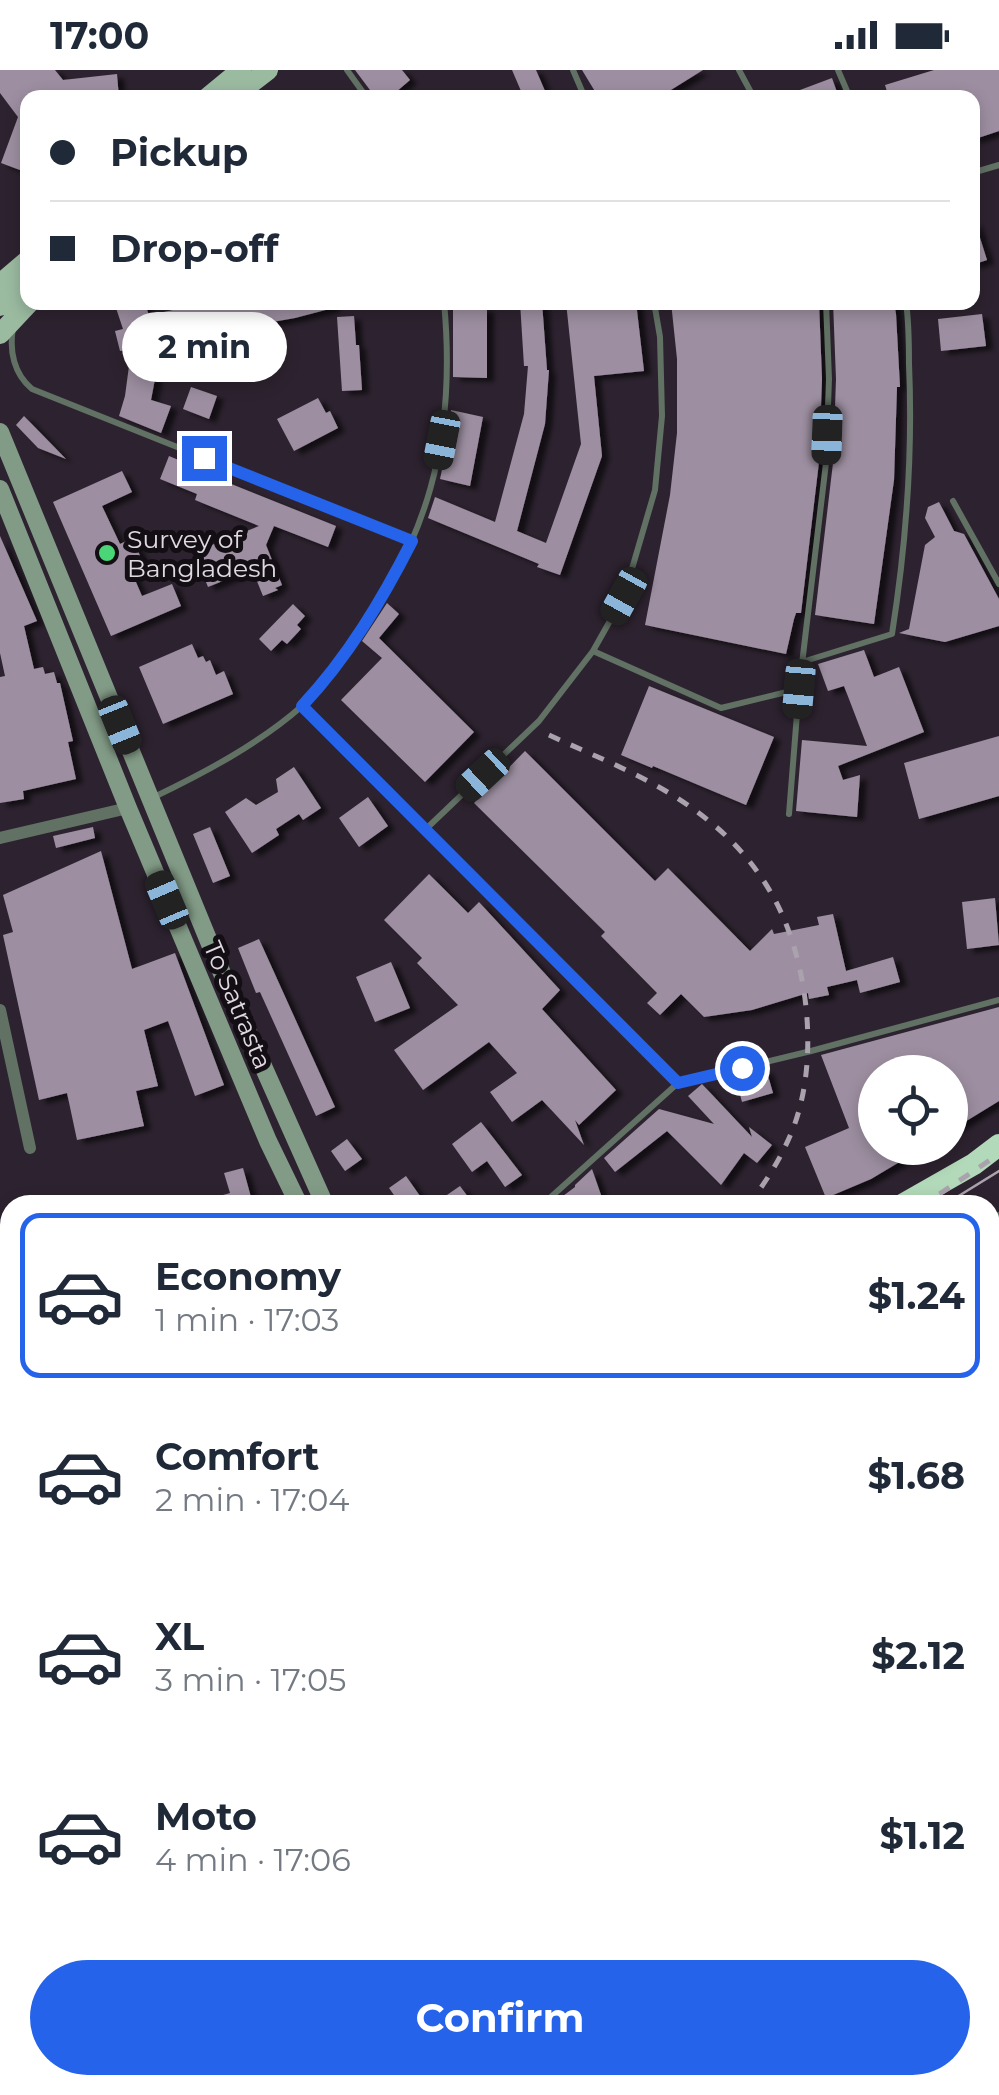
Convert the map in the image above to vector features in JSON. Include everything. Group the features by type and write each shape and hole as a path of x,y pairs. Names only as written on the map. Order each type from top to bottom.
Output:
{"highway":[{"path":"920,1195 999,1145"}],"main road":[{"path":"197,90 220,70"},
{"path":"217,90 241,70"},
{"path":"242,90 268,70"},
{"path":"0,284 18,270"},
{"path":"9,316 18,270"}],"street":[{"path":"0,432 150,799 320,1195"},
{"name":"To Satrasta","path":"0,489 128,808 268,1141 295,1195"},
{"path":"0,838 128,808 150,799"},
{"path":"0,1010 30,1148"},
{"path":"268,1141 290,1130"}],"lane":[{"path":"150,799 219,764 302,706 366,625 412,541 436,473 447,405 444,310"},
{"path":"426,828 540,722 593,651 624,596 655,490 662,416 655,310"},
{"path":"789,814 799,689 826,463 826,310"},
{"path":"802,662 892,634 910,458 906,310"},
{"path":"9,316 18,374 32,389 412,541"},
{"path":"952,501 999,584"},
{"path":"593,651 721,708 799,689"},
{"path":"302,706 678,1083"},
{"path":"553,1195 678,1083 999,1000"}],"building":[{"path":"0,70 55,70 63,80 117,74 118,90 20,90 20,170 1,163 18,117 0,93"},
{"path":"355,70 402,70 410,80 398,90 370,90"},
{"path":"512,70 536,70 545,90 521,90"},
{"path":"582,70 703,70 671,90 594,90"},
{"path":"934,70 999,70 999,131 980,137 980,90 887,90 885,85"},
{"path":"832,78 836,90 800,90"},
{"path":"980,238 987,260 980,262"},
{"path":"117,310 147,310 149,315 173,310 325,310 215,332 216,335 196,341 153,347 155,379 151,400 171,406 161,433 119,416 129,366 128,350 120,351 115,331 123,329"},
{"path":"453,310 487,310 487,378 453,377"},
{"path":"520,310 543,310 549,370 545,424 517,531 546,543 581,444 567,310 637,310 644,371 594,376 602,456 560,575 428,518 435,497 495,522 524,414 528,366 524,366"},
{"path":"672,310 819,310 819,462 801,613 796,613 786,654 645,625 670,495 677,433 677,359"},
{"path":"833,310 895,310 900,387 894,480 874,624 815,615 833,463"},
{"path":"982,314 986,346 941,351 938,319"},
{"path":"354,316 362,390 342,391 337,317"},
{"path":"191,387 217,396 209,419 183,409"},
{"path":"318,398 338,428 294,451 277,419"},
{"path":"451,410 483,417 470,486 440,479"},
{"path":"24,416 66,459 38,448 16,425"},
{"path":"169,456 336,526 328,547 274,526 266,545 282,585 275,588 278,590 263,596 252,569 208,587 194,552 259,526 195,500 197,494 160,479"},
{"name":"Survey of Bangladesh","path":"122,471 132,492 102,506 120,544 133,538 142,561 129,566 142,596 172,584 181,606 111,636 53,502"},
{"path":"939,502 954,531 964,534 999,599 999,626 945,642 899,633 909,629 925,545 935,537 925,518 928,507"},
{"path":"0,536 37,621 24,626 34,669 43,667 45,674 54,672 60,683 73,741 68,742 76,779 23,791 24,799 0,803 0,677 5,676 0,653"},
{"path":"387,603 399,614 379,638 474,732 425,782 341,700 382,658 362,641"},
{"path":"293,604 305,616 297,625 301,629 287,644 282,640 271,651 259,639"},
{"path":"192,644 198,658 210,660 216,675 224,671 233,694 163,724 139,667"},
{"path":"864,650 874,677 899,667 924,732 838,766 843,780 860,775 857,817 796,811 802,740 867,746 844,686 828,691 818,664"},
{"path":"649,686 774,737 746,805 621,755"},
{"path":"999,736 999,796 919,819 904,763"},
{"path":"525,751 655,881 668,868 750,951 772,929 774,934 819,925 817,917 833,914 846,971 893,957 900,982 860,993 857,980 827,987 829,995 809,999 808,993 752,1010 704,1017 681,994 660,1015 647,1003 657,993 601,936 605,932 474,803"},
{"path":"294,767 321,808 303,820 299,814 276,829 279,835 252,853 225,812 246,798 256,805 278,792 276,779"},
{"path":"368,797 388,826 359,847 339,818"},
{"path":"93,827 95,838 56,848 53,836"},
{"path":"210,827 230,876 213,883 193,834"},
{"path":"101,851 132,969 175,953 224,1085 195,1096 168,1021 144,1030 158,1086 136,1091 144,1126 77,1140 67,1093 39,1100 3,935 13,932 3,895"},
{"path":"429,874 468,913 479,902 560,990 542,1009 616,1090 579,1125 575,1120 584,1145 542,1100 512,1122 490,1092 517,1073 489,1042 423,1090 394,1050 458,1005 417,963 422,958 384,920"},
{"path":"995,898 999,945 967,949 962,902"},
{"path":"259,939 335,1107 316,1116 238,948"},
{"path":"391,962 410,1008 375,1022 356,977"},
{"path":"999,1007 999,1101 968,1120 968,1055 858,1055 858,1165 894,1165 871,1179 825,1195 805,1147 849,1128 821,1055"},
{"path":"766,1069 773,1093 742,1102 735,1076"},
{"path":"702,1084 752,1137 749,1127 772,1145 757,1163 744,1153 721,1185 667,1131 615,1172 604,1158 659,1109 714,1124 688,1096"},
{"path":"481,1122 522,1175 505,1187 487,1161 472,1172 452,1144"},
{"path":"347,1139 362,1159 345,1171 331,1151"},
{"path":"243,1168 250,1195 223,1195 230,1193 224,1173"},
{"path":"592,1169 601,1195 564,1195"},
{"path":"406,1176 419,1195 394,1195 389,1188"},
{"path":"460,1186 467,1195 447,1195"}],"tram line":[{"path":"960,1195 999,1171"}],"railway":[{"path":"549,735 632,773 691,807 740,851 780,910 804,988 806,1074 790,1137 756,1195"},
{"path":"937,1195 999,1154"}],"place":[{"name":"Survey of Bangladesh","path":"107,553"}],"route":[{"path":"204,458 412,541 366,625 302,706 678,1083 742,1068"}]}
